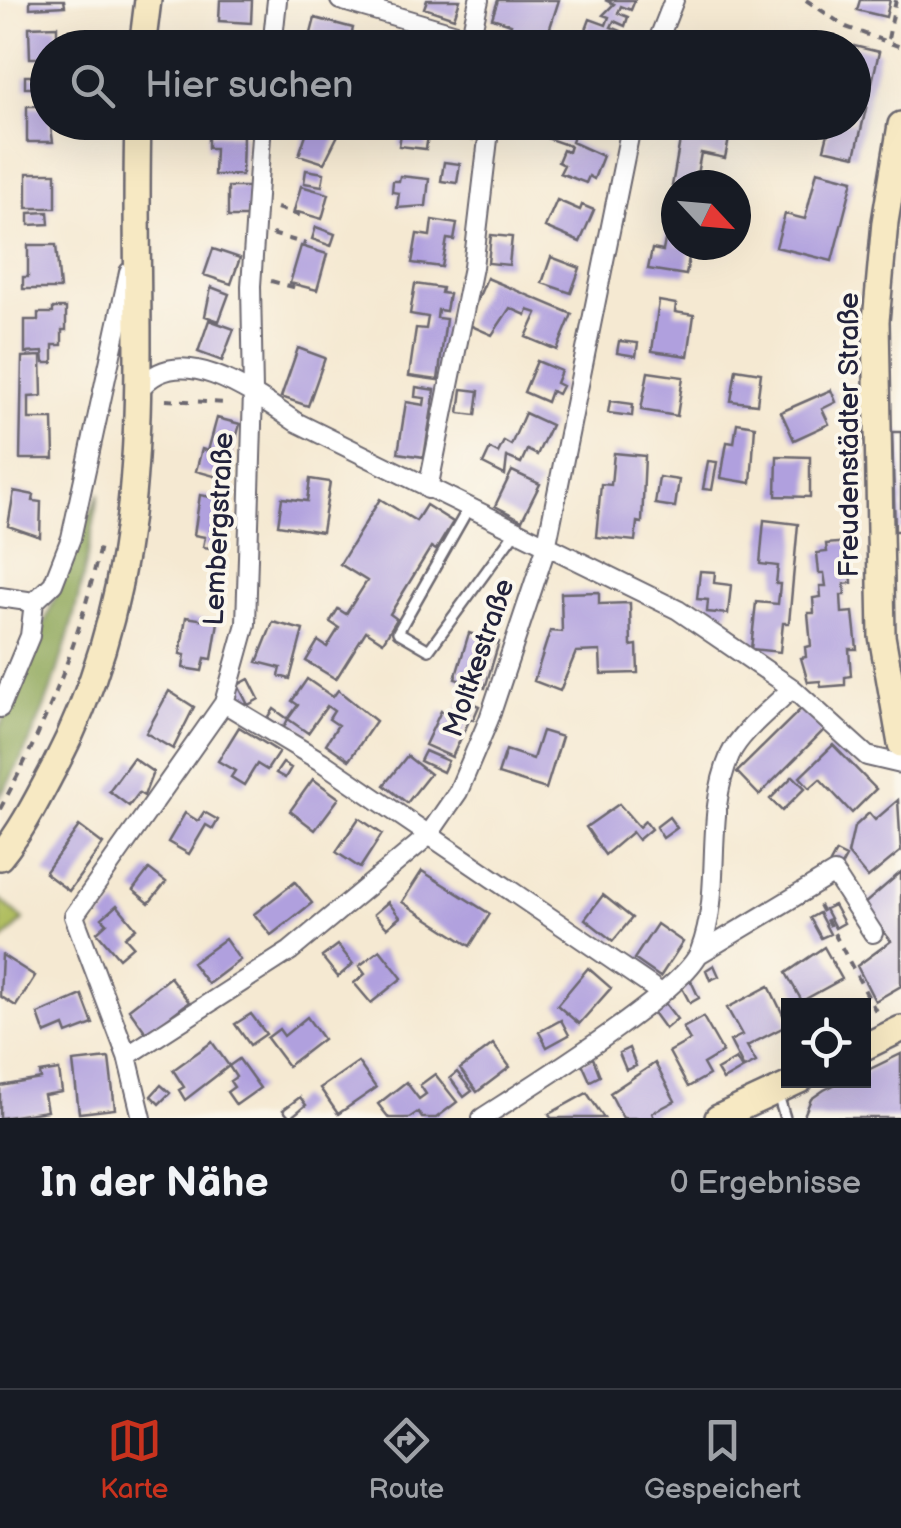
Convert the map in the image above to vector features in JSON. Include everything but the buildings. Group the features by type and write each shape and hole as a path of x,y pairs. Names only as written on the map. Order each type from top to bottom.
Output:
{"main road":[{"path":"144,30 148,0"},
{"name":"Freudenstädter Straße","path":"901,125 877,290 882,636 901,744"},
{"path":"0,857 20,833 83,711 114,613 133,516 140,389 134,242 137,140"},
{"path":"871,1044 895,1032"},
{"path":"718,1118 784,1088"}],"street":[{"path":"274,30 278,0"},
{"path":"340,0 390,7 449,30"},
{"path":"472,30 479,0"},
{"path":"662,30 674,0"},
{"name":"Lembergstraße","path":"142,1118 127,1056 74,916 224,703 246,624 253,399 251,276 261,140"},
{"path":"428,489 473,266 488,140"},
{"name":"Moltkestraße","path":"127,1056 290,950 427,837 458,792 489,719 546,548 628,140"},
{"path":"0,708 30,636 34,602 53,584 71,538 134,242"},
{"path":"140,389 152,372 177,366 253,399 546,548 678,610 792,688 868,756 901,764"},
{"path":"0,596 34,602"},
{"path":"699,954 710,905 713,816 731,752 792,688"},
{"path":"224,703 322,762 661,994"},
{"path":"482,1118 661,994 699,954 834,872 872,933"}],"lane":[{"path":"468,509 398,632 429,650 514,532"},
{"path":"784,1118 788,1088"}],"path":[{"path":"806,0 854,30"},
{"path":"888,42 896,0"},
{"path":"871,36 901,47"},
{"path":"256,200 301,216"},
{"path":"254,228 306,244"},
{"path":"251,276 300,289"},
{"path":"166,400 253,399"},
{"path":"0,808 41,734 70,666 101,540"},
{"path":"809,888 895,1032"}],"green space":[{"path":"99,493 64,650 37,726 0,797 0,728"},
{"path":"0,899 24,920 0,943"}]}
